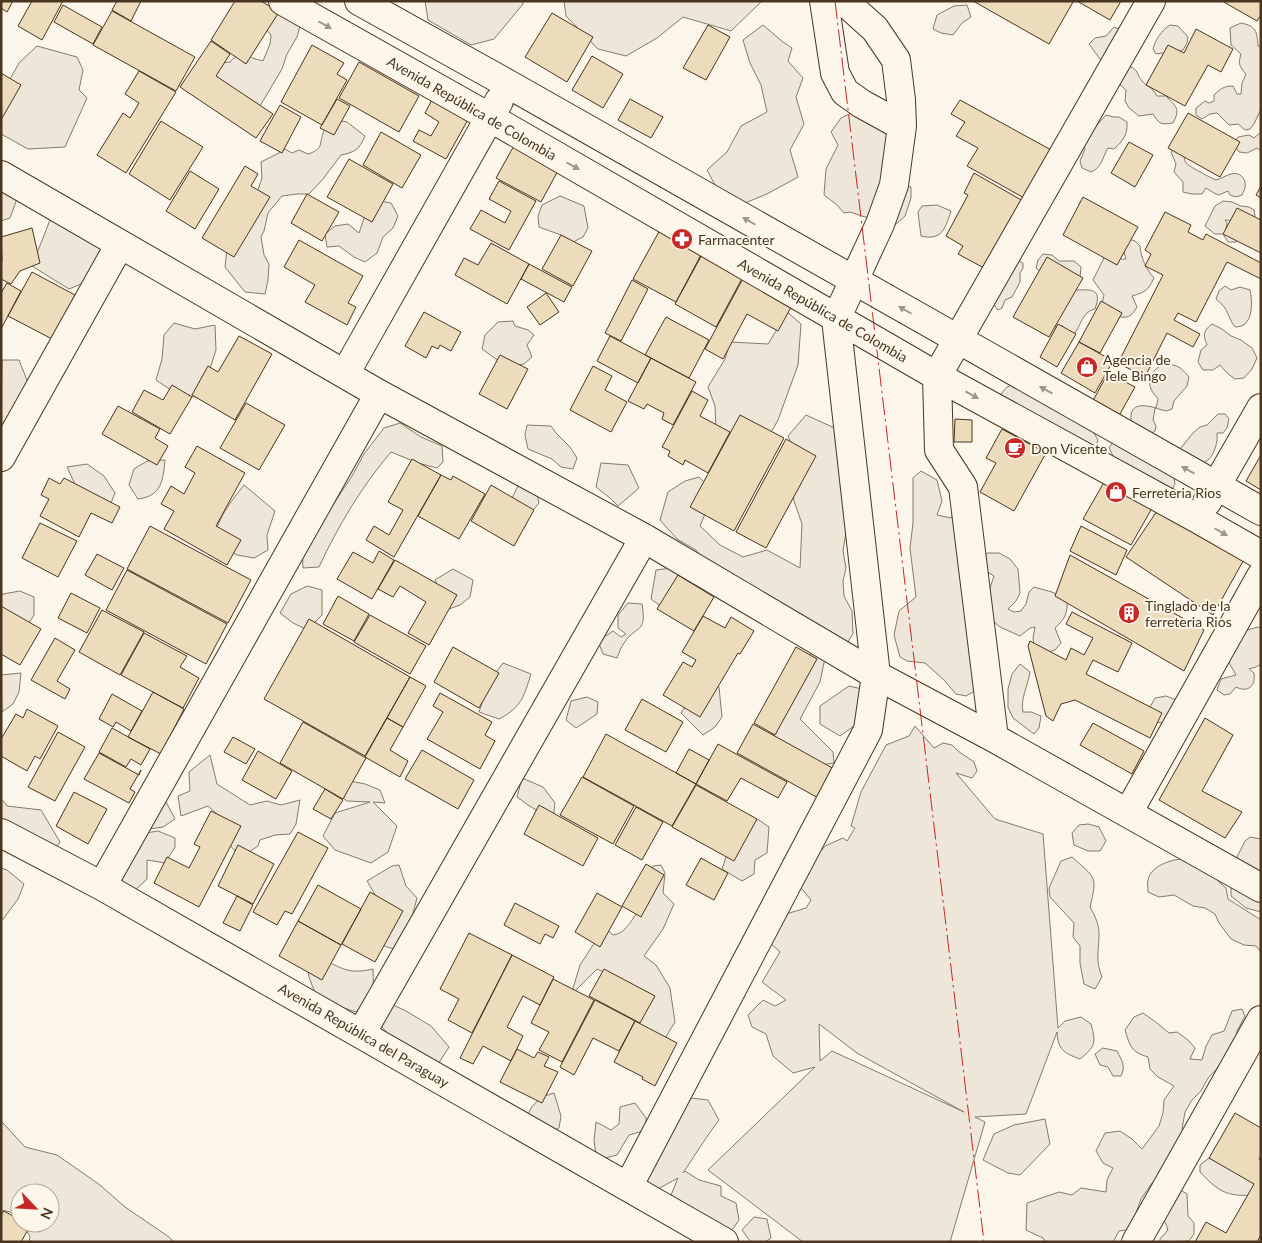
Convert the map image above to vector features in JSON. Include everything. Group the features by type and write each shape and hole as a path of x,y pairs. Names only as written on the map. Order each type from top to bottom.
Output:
{"street":[{"name":"Avenida República de Colombia","path":"282,1 489,117 836,319 1261,555"},
{"path":"359,1 1261,511"},
{"path":"824,1 835,73 845,92 862,104 902,126"},
{"path":"628,1187 868,730 876,675 836,319 880,224 894,185 902,126 896,60 875,29 844,1"},
{"path":"994,738 963,487 939,450 937,376 1150,1"},
{"path":"345,374 508,84"},
{"path":"1,175 379,394 644,538 876,675 994,738 1261,888"},
{"path":"1,457 120,244"},
{"path":"102,886 379,394"},
{"path":"1198,519 1261,408"},
{"path":"361,1034 644,538"},
{"path":"1128,813 1261,576"},
{"name":"Avenida República del Paraguay","path":"1,833 102,886 724,1242"},
{"path":"1136,1242 1261,1020"}],"shaded area":[{"path":"425,1 523,1 523,4 494,39 471,45 428,20"},
{"path":"564,1 762,1 731,31 683,17 657,38 626,56 598,49 566,16"},
{"path":"967,5 971,17 962,23 953,35 941,33 933,29 937,15 954,6"},
{"path":"283,8 301,23 297,37 287,54 282,69 257,111 217,96 214,69 219,63 230,62 242,49 252,58 263,61 270,44 271,35 265,28 254,23"},
{"path":"1241,23 1255,30 1258,46 1261,47 1261,109 1254,124 1250,129 1245,130 1238,124 1229,125 1217,113 1210,114 1202,119 1196,115 1196,108 1205,101 1209,103 1214,101 1214,95 1222,88 1233,86 1237,94 1241,94 1242,83 1246,74 1240,65 1241,54 1231,45 1230,28"},
{"path":"763,25 792,48 788,61 803,78 796,97 804,124 790,150 798,177 767,194 745,203 715,185 707,170 727,152 741,126 767,112 761,85 750,63 743,40"},
{"path":"1170,25 1178,26 1188,37 1187,43 1183,50 1156,54 1153,49 1155,42"},
{"path":"1114,27 1126,32 1110,62 1100,59 1089,44 1095,38 1106,36"},
{"path":"37,46 77,57 83,70 79,90 87,98 65,147 28,149 1,134 1,106 5,88 19,63"},
{"path":"1128,66 1136,70 1142,81 1157,96 1166,96 1175,105 1177,114 1173,123 1161,123 1153,114 1139,116 1129,108 1125,101 1126,90 1119,84"},
{"path":"854,112 899,139 888,180 911,187 911,198 905,216 894,226 875,217 865,217 850,212 844,213 824,195 826,169 838,145 831,132 841,118"},
{"path":"1106,115 1119,117 1127,122 1127,130 1120,143 1114,149 1108,148 1100,165 1091,172 1082,168 1080,161 1085,149 1082,142 1087,132 1096,126"},
{"path":"333,119 347,122 365,136 363,141 356,150 341,155 309,194 282,196 268,213 261,237 264,255 269,264 265,294 245,292 225,267 227,248 245,229 262,178 261,162 285,149 292,153 299,150 308,154 318,149 324,131"},
{"path":"1261,132 1261,151 1257,148 1247,153 1239,152 1234,144 1238,137 1249,135 1254,138"},
{"path":"1177,147 1183,151 1188,165 1216,180 1234,173 1239,175 1244,179 1245,184 1242,195 1236,197 1230,195 1228,191 1219,195 1206,188 1202,194 1183,192 1183,182 1174,172 1176,164 1171,152"},
{"path":"1,186 18,196 10,218 1,221"},
{"path":"560,196 584,206 588,228 583,237 573,242 561,235 539,227 538,216 542,205"},
{"path":"375,200 391,203 398,216 393,228 383,237 377,253 365,262 354,257 339,246 327,247 325,234 335,226 348,224 359,233 367,210"},
{"path":"1223,201 1232,202 1254,210 1255,216 1252,222 1225,220 1227,223 1226,229 1240,237 1236,242 1228,242 1223,234 1215,234 1205,226 1215,206"},
{"path":"937,205 951,211 947,223 942,232 934,237 921,236 918,212 922,206"},
{"path":"74,219 103,241 99,261 81,284 69,289 32,266 50,220"},
{"path":"1129,239 1135,241 1140,246 1144,263 1154,278 1146,290 1132,296 1137,307 1133,313 1129,316 1121,317 1101,308 1104,295 1093,280 1104,258 1126,259 1123,248"},
{"path":"1043,254 1052,255 1059,261 1074,261 1081,267 1080,277 1074,290 1090,290 1096,293 1097,302 1095,309 1084,316 1073,335 1059,331 1063,326 1048,327 1042,273 1036,268 1038,260"},
{"path":"1016,260 1023,263 1020,282 1012,297 1005,300 1002,308 998,310 993,304"},
{"path":"1225,286 1231,290 1240,287 1250,290 1251,311 1248,320 1242,326 1235,327 1226,310 1216,299 1219,291"},
{"path":"784,309 801,324 798,365 778,420 769,436 725,461 716,429 715,406 708,387 725,359 730,342 768,344 776,331"},
{"path":"513,321 515,326 528,330 534,335 527,345 532,357 524,364 507,367 482,349 485,335 498,322"},
{"path":"174,323 195,329 215,325 216,350 208,375 208,390 195,397 177,394 156,380 162,359 164,335"},
{"path":"1212,324 1252,348 1257,358 1252,369 1244,378 1235,379 1220,365 1213,370 1203,370 1198,362 1201,350 1207,345 1204,336 1205,331"},
{"path":"2,360 19,360 27,380 23,400 1,424"},
{"path":"1165,364 1179,367 1189,377 1187,386 1174,401 1172,409 1166,411 1155,408 1153,420 1156,426 1155,431 1147,436 1132,426 1131,414 1136,407 1140,406 1156,408 1158,399 1152,390 1150,380 1152,373 1158,367"},
{"path":"1019,382 1090,426 1098,440 1096,445 1092,448 1000,395 1007,387"},
{"path":"1218,414 1225,414 1229,419 1227,428 1223,433 1217,433 1215,447 1210,457 1200,464 1183,458 1180,449 1193,433 1200,427 1207,425"},
{"path":"806,415 839,430 847,526 843,551 846,568 843,581 844,596 852,611 853,634 847,643 706,563 696,550 677,539 660,520 668,492 685,481 699,477 714,492 700,526 720,545 743,557 767,550 800,568 802,524 794,501 792,484 797,458 788,436"},
{"path":"400,423 421,437 442,446 443,462 437,468 418,463 391,452 351,507 319,567 303,568 302,545 325,517 364,454 384,428"},
{"path":"527,425 551,426 570,447 577,458 573,469 561,467 552,459 528,449 525,435"},
{"path":"1113,442 1173,474 1175,484 1171,491 1114,458 1109,448"},
{"path":"165,460 162,480 157,491 138,499 129,485 134,469 147,461"},
{"path":"601,463 628,465 639,488 618,506 596,487"},
{"path":"87,464 104,476 115,493 111,503 80,495 67,467"},
{"path":"921,471 937,480 942,501 937,515 951,518 955,511 981,687 966,696 956,694 925,663 907,661 900,657 894,635 899,611 916,597 910,548 913,523 913,478"},
{"path":"522,478 535,485 539,503 530,514 512,498"},
{"path":"244,485 275,511 267,535 268,550 254,558 237,555 216,541 216,534 221,519"},
{"path":"987,553 999,553 1010,559 1018,569 1020,593 1016,601 1008,609 1014,612 1021,611 1026,604 1029,592 1034,587 1067,599 1065,615 1055,628 1061,643 1055,650 1044,653 1034,648 1035,627 1030,628 1020,636 1000,627 993,621 990,609 990,588 994,576 984,570 981,564"},
{"path":"672,568 686,574 682,593 662,607 651,599 656,570"},
{"path":"453,569 473,580 470,597 460,605 449,609 441,597 435,580"},
{"path":"307,586 322,590 322,615 313,624 310,631 293,623 280,613 291,594"},
{"path":"20,591 34,597 34,615 29,623 1,617 1,597 3,594"},
{"path":"628,603 642,604 642,625 624,643 617,658 603,654 598,641 613,631 621,637 626,634 618,628 618,615"},
{"path":"1258,627 1261,628 1261,664 1249,669 1254,673 1254,682 1247,689 1236,687 1230,694 1224,695 1217,690 1221,679 1236,675 1228,661 1241,632"},
{"path":"815,648 826,653 820,682 800,719 833,752 834,763 821,765 795,754 769,731 794,676"},
{"path":"503,663 531,674 521,700 513,710 499,719 479,712 489,682"},
{"path":"1020,664 1030,672 1023,697 1023,712 1031,712 1041,716 1039,728 1034,734 1013,718 1008,707 1008,689 1012,674"},
{"path":"21,673 19,692 13,704 2,712 1,675"},
{"path":"703,680 719,687 722,717 715,727 703,735 681,713"},
{"path":"849,686 866,690 861,726 854,726 840,736 820,724 820,706"},
{"path":"1166,696 1176,700 1178,709 1165,723 1152,722 1148,711 1155,698"},
{"path":"587,697 598,702 597,714 576,728 566,720 571,701"},
{"path":"915,726 934,748 943,743 952,745 974,762 977,771 972,778 956,773 995,819 1043,834 1058,1028 1065,1021 1081,1017 1091,1024 1094,1040 1092,1047 1080,1059 1070,1055 1060,1047 1057,1032 1026,1114 975,1117 985,1122 950,1242 803,1242 708,1170 815,1067 793,1073 773,1056 766,1034 752,1027 748,1015 763,1000 775,1006 786,1000 762,982 780,952 764,937 786,914 806,908 811,900 801,888 807,868 825,846 843,838 847,841 855,828 851,826 861,792 886,745 909,736","holes":["819,1024 857,1053 964,1112 832,1051 820,1061"]},
{"path":"210,755 217,784 250,805 267,801 281,805 300,800 296,824 290,834 275,835 260,840 258,846 246,854 234,850 223,837 210,827 216,813 208,806 181,816 178,796 190,791 189,772"},
{"path":"522,778 543,787 555,803 553,820 517,797"},
{"path":"350,781 380,790 385,803 373,802 397,826 388,852 371,863 335,850 323,836 335,813 370,802 347,801 337,794"},
{"path":"1,798 7,806 41,810 60,842 52,854 1,841"},
{"path":"164,798 175,819 163,827 142,830"},
{"path":"749,818 759,820 769,827 767,853 755,860 754,874 742,881 722,869 731,843"},
{"path":"1088,824 1099,827 1106,841 1100,851 1088,851 1074,845 1072,833 1079,825"},
{"path":"158,831 175,838 175,847 165,863 147,860 147,879 132,893 113,880 133,835"},
{"path":"1250,837 1261,839 1261,912 1246,908 1231,896 1231,869 1245,841"},
{"path":"1072,857 1090,874 1094,883 1090,907 1098,927 1098,960 1102,977 1095,989 1084,984 1080,963 1080,946 1073,937 1074,923 1050,897 1049,888 1061,861"},
{"path":"1188,858 1213,872 1218,881 1226,888 1228,899 1261,920 1261,952 1256,946 1244,945 1231,939 1215,914 1205,908 1193,906 1174,895 1159,897 1148,892 1148,880 1154,870 1164,863"},
{"path":"399,865 406,886 417,898 412,917 397,950 381,945 377,898 367,881 392,866"},
{"path":"661,865 665,873 663,893 674,904 663,929 644,956 656,965 670,988 675,1022 664,1040 637,1029 645,1009 610,975 597,969 571,995 580,965 597,939 606,929 613,935 624,930 635,916 643,900 653,866"},
{"path":"1,868 7,870 24,884 18,899 1,922"},
{"path":"325,960 353,971 373,969 373,988 369,998 356,1012 335,1005 315,993 307,966"},
{"path":"389,1003 431,1026 449,1047 438,1064 415,1064 382,1027"},
{"path":"1242,1009 1245,1016 1237,1031 1235,1044 1227,1058 1208,1078 1185,1112 1182,1129 1186,1136 1162,1178 1152,1183 1141,1199 1135,1216 1127,1230 1119,1231 1113,1242 1046,1242 1043,1238 1026,1230 1027,1203 1059,1192 1072,1195 1081,1188 1106,1192 1107,1180 1113,1168 1103,1163 1096,1151 1105,1133 1120,1131 1142,1149 1159,1126 1164,1100 1174,1086 1158,1077 1150,1069 1148,1057 1132,1048 1125,1030 1134,1017 1143,1013 1169,1033 1177,1032 1195,1048 1190,1059 1202,1060 1212,1035 1224,1031 1232,1011"},
{"path":"1103,1048 1117,1051 1123,1066 1121,1076 1113,1076 1108,1067 1100,1065 1095,1054"},
{"path":"554,1093 561,1116 559,1128 555,1130 523,1126 531,1108 541,1097"},
{"path":"691,1098 708,1100 719,1120 683,1173 685,1171 699,1180 721,1186 721,1196 736,1203 739,1220 724,1241 669,1200 678,1178 656,1190 643,1187 675,1112"},
{"path":"635,1103 646,1118 646,1127 640,1132 629,1135 617,1155 597,1160 594,1141 596,1122 611,1130 619,1124 620,1107"},
{"path":"1045,1119 1050,1144 1020,1175 1008,1173 983,1160 994,1134 1014,1125"},
{"path":"1,1122 25,1147 57,1155 100,1185 125,1207 174,1242 29,1242 30,1236 28,1233 60,1233 60,1183 10,1183 10,1212 1,1210"},
{"path":"1209,1158 1258,1184 1251,1195 1235,1195 1217,1188 1200,1172 1200,1165"},
{"path":"1177,1188 1187,1194 1188,1216 1194,1223 1194,1234 1189,1241 1160,1242 1160,1239 1168,1230 1160,1214"},
{"path":"754,1217 767,1219 771,1238 765,1242 751,1242 742,1230"}],"building":[{"path":"1,1 13,1 7,12 1,8"},
{"path":"32,1 63,1 42,40 18,26"},
{"path":"117,1 141,1 131,21 112,10"},
{"path":"235,1 261,1 279,12 246,64 211,40"},
{"path":"973,1 1071,1 1073,2 1049,44"},
{"path":"1077,1 1121,1 1110,20"},
{"path":"1222,1 1261,1 1261,15 1257,21"},
{"path":"63,5 102,27 93,44 54,22"},
{"path":"112,11 195,57 176,91 93,45"},
{"path":"552,13 593,37 567,82 525,57"},
{"path":"708,25 730,37 706,80 683,68"},
{"path":"1196,29 1233,49 1221,72 1208,65 1185,106 1146,85 1168,45 1184,53"},
{"path":"211,41 230,54 216,76 273,114 256,138 180,87"},
{"path":"312,45 344,63 337,74 347,80 322,125 281,102"},
{"path":"592,56 623,74 603,108 572,90"},
{"path":"359,62 419,96 399,132 339,98"},
{"path":"139,71 176,92 126,173 97,155 123,113 130,118 139,103 125,94"},
{"path":"1,73 21,85 1,120"},
{"path":"434,96 470,116 446,159 413,141 419,130 431,136 439,122 425,113"},
{"path":"337,99 350,106 334,135 320,128"},
{"path":"630,99 663,117 651,138 618,120"},
{"path":"960,100 1053,151 1026,199 967,166 978,148 956,136 965,122 951,114"},
{"path":"280,105 301,117 282,153 260,141"},
{"path":"1188,113 1240,142 1220,177 1168,148"},
{"path":"161,121 203,147 170,200 129,174"},
{"path":"381,132 421,155 402,188 363,165"},
{"path":"516,142 560,167 541,202 496,178"},
{"path":"1129,142 1153,155 1135,187 1111,173"},
{"path":"349,159 393,184 372,222 327,197"},
{"path":"245,166 258,174 251,186 270,197 234,257 202,238"},
{"path":"190,171 219,189 195,229 166,211"},
{"path":"974,173 1023,201 986,269 958,254 963,246 946,236 968,195 964,193"},
{"path":"499,181 536,201 509,250 470,229 481,210 505,223 511,211 489,199"},
{"path":"1261,186 1261,198 1256,195"},
{"path":"307,194 339,212 322,241 291,223"},
{"path":"1083,197 1138,227 1117,265 1063,235"},
{"path":"1237,208 1261,220 1261,253 1223,234"},
{"path":"1165,212 1191,225 1188,232 1203,240 1206,234 1261,263 1261,279 1227,262 1196,322 1178,313 1174,320 1200,334 1193,347 1167,333 1145,377 1118,363 1163,275 1145,266 1151,254 1145,250"},
{"path":"32,228 40,263 20,271 11,284 1,279 1,237"},
{"path":"661,228 703,251 676,302 633,279"},
{"path":"561,235 592,251 573,286 542,269"},
{"path":"299,240 363,276 348,303 356,307 347,325 305,302 315,285 284,267"},
{"path":"491,243 529,264 507,304 455,275 464,258 478,265"},
{"path":"704,251 745,273 716,327 675,304"},
{"path":"1047,257 1083,278 1049,337 1013,317"},
{"path":"529,264 572,287 564,302 521,279"},
{"path":"32,272 75,295 52,339 8,316"},
{"path":"746,273 795,300 778,331 747,314 723,359 705,349"},
{"path":"632,280 648,289 621,341 605,333"},
{"path":"7,283 21,291 1,329 1,293"},
{"path":"546,293 559,312 540,325 527,307"},
{"path":"1101,301 1122,313 1100,353 1079,342"},
{"path":"424,312 461,332 451,351 440,345 438,349 432,346 426,358 405,346"},
{"path":"666,317 709,340 689,378 645,355"},
{"path":"1058,324 1076,334 1057,367 1040,357"},
{"path":"239,336 272,354 235,420 192,395 208,366 218,372"},
{"path":"610,336 651,358 638,383 597,361"},
{"name":"Agencia de Tele Bingo","path":"1079,342 1113,361 1095,393 1061,373"},
{"path":"500,355 528,369 507,409 479,394"},
{"path":"651,358 696,382 673,425 662,419 664,413 647,404 644,409 628,401"},
{"path":"593,366 612,376 605,390 627,402 611,432 570,410"},
{"path":"1108,373 1135,387 1116,421 1090,406"},
{"path":"172,385 192,397 170,434 132,412 144,390 163,400"},
{"path":"692,391 708,400 700,416 730,432 708,473 685,460 683,465 668,456 670,451 662,447"},
{"path":"246,403 285,425 259,470 220,448"},
{"path":"118,406 160,429 155,438 168,446 157,465 102,434"},
{"path":"740,415 784,438 734,531 690,507"},
{"path":"955,419 972,420 972,442 954,442"},
{"path":"1002,429 1046,453 1014,511 980,492 996,463 986,458"},
{"path":"786,439 816,456 766,548 736,532"},
{"path":"197,446 245,473 216,526 241,540 227,565 164,529 174,511 161,504 171,486 184,494 195,473 185,467"},
{"path":"1261,455 1261,490 1246,481"},
{"path":"412,459 441,475 394,557 366,540 374,526 389,535 403,510 388,502"},
{"path":"441,475 451,480 453,476 485,494 459,539 418,516"},
{"path":"1107,477 1155,503 1131,545 1083,519"},
{"path":"49,478 60,484 64,478 120,507 112,523 91,513 79,537 40,516 49,499 41,495"},
{"path":"491,485 534,510 514,546 471,521"},
{"path":"1159,508 1246,556 1213,615 1126,557"},
{"path":"40,523 77,541 58,577 22,558"},
{"path":"150,526 251,580 228,623 127,569"},
{"path":"1081,526 1127,550 1116,575 1070,551"},
{"path":"379,551 394,560 372,599 337,579 353,552 373,563"},
{"path":"97,554 124,568 112,590 85,575"},
{"name":"Tinglado de la ferreteria Rios","path":"1070,555 1204,630 1184,671 1055,596"},
{"path":"395,560 457,595 429,645 408,633 426,602 400,586 393,597 378,589"},
{"path":"127,570 227,624 206,664 106,610"},
{"path":"678,575 714,597 694,631 657,609"},
{"path":"71,593 100,608 87,633 58,618"},
{"path":"338,596 369,614 354,641 323,624"},
{"path":"1,606 41,629 20,665 1,654"},
{"path":"102,610 144,632 120,675 79,652"},
{"path":"1072,612 1132,643 1118,672 1093,660 1086,674 1162,713 1150,738 1075,700 1061,704 1053,721 1046,716 1028,646 1030,641 1066,660 1071,648 1084,655 1093,638 1066,624"},
{"path":"370,615 426,646 410,674 354,642"},
{"path":"703,616 725,628 731,617 754,631 740,654 738,653 700,717 663,695 683,662 692,667 696,660 682,652"},
{"path":"309,619 410,677 365,756 264,699"},
{"path":"144,633 187,656 180,667 199,678 183,708 121,675"},
{"path":"55,638 75,650 57,681 70,689 65,699 31,680"},
{"path":"453,647 499,673 479,708 434,682"},
{"path":"796,647 817,659 775,735 754,723"},
{"path":"410,677 426,686 403,727 387,718"},
{"path":"153,692 184,709 161,754 128,737"},
{"path":"440,693 492,722 485,735 495,741 480,769 427,739 443,712 433,706"},
{"path":"112,694 142,711 131,731 116,722 113,727 99,719"},
{"path":"642,699 683,722 666,752 625,730"},
{"path":"27,709 58,726 40,759 35,756 27,771 1,756 1,739 16,714 23,718"},
{"path":"387,718 403,727 390,750 408,761 400,777 365,757"},
{"path":"1205,718 1233,735 1202,791 1242,812 1225,838 1159,800"},
{"path":"303,722 366,758 343,799 280,763"},
{"path":"1093,723 1144,751 1132,774 1080,745"},
{"path":"753,724 836,770 820,799 737,753"},
{"path":"112,728 150,749 141,765 131,759 126,767 99,752"},
{"path":"58,732 85,747 55,801 28,787"},
{"path":"606,734 696,784 672,826 583,777"},
{"path":"233,737 255,749 246,764 224,752"},
{"path":"718,744 787,782 778,798 741,778 727,801 696,784"},
{"path":"689,749 709,760 696,784 676,773"},
{"path":"422,750 474,780 458,809 405,779"},
{"path":"258,751 292,771 276,799 242,780"},
{"path":"99,753 138,775 130,789 135,792 129,803 84,779"},
{"path":"582,777 634,806 613,844 560,815"},
{"path":"696,785 757,819 734,861 672,827"},
{"path":"325,789 343,800 331,819 313,809"},
{"path":"74,792 107,809 88,844 56,826"},
{"path":"539,805 598,838 583,866 524,834"},
{"path":"636,807 663,822 642,860 615,845"},
{"path":"211,811 241,826 199,907 154,883 167,857 189,868 200,847 194,844"},
{"path":"298,832 328,848 292,914 285,911 277,925 253,912"},
{"path":"238,845 274,864 253,904 218,886"},
{"path":"701,858 728,873 714,900 686,885"},
{"path":"646,864 664,875 641,917 622,906"},
{"path":"318,885 361,909 341,945 298,921"},
{"path":"370,892 403,911 375,962 342,944"},
{"path":"597,893 622,907 600,947 575,932"},
{"path":"237,896 253,905 240,931 223,923"},
{"path":"515,903 559,926 553,938 545,934 540,944 504,925"},
{"path":"298,921 341,945 322,980 279,956"},
{"path":"469,933 512,955 472,1033 448,1020 459,999 440,989"},
{"path":"512,955 554,977 540,1005 523,996 507,1027 523,1036 511,1061 483,1046 473,1064 460,1058"},
{"path":"604,969 655,996 640,1023 589,996"},
{"path":"553,979 594,1000 562,1062 539,1050 549,1032 531,1023"},
{"path":"595,1000 635,1021 619,1051 593,1038 574,1075 560,1067"},
{"path":"635,1021 677,1043 655,1086 642,1079 643,1077 614,1062"},
{"path":"517,1049 534,1058 538,1052 549,1057 544,1066 558,1072 542,1103 500,1082"},
{"path":"1235,1113 1261,1128 1261,1156 1259,1159 1261,1160 1261,1235 1257,1242 1195,1242 1206,1222 1226,1233 1254,1184 1209,1158"},
{"path":"4,1211 10,1214 10,1233 26,1233 21,1242 1,1242 1,1215"}],"power":[{"path":"835,1 984,1242"}],"place":[{"name":"Farmacenter","path":"682,239"},
{"name":"Agencia de Tele Bingo","path":"1087,367"},
{"name":"Don Vicente","path":"1015,448"},
{"name":"Ferreteria Rios","path":"1116,492"},
{"name":"Tinglado de la ferreteria Rios","path":"1129,613"}]}
